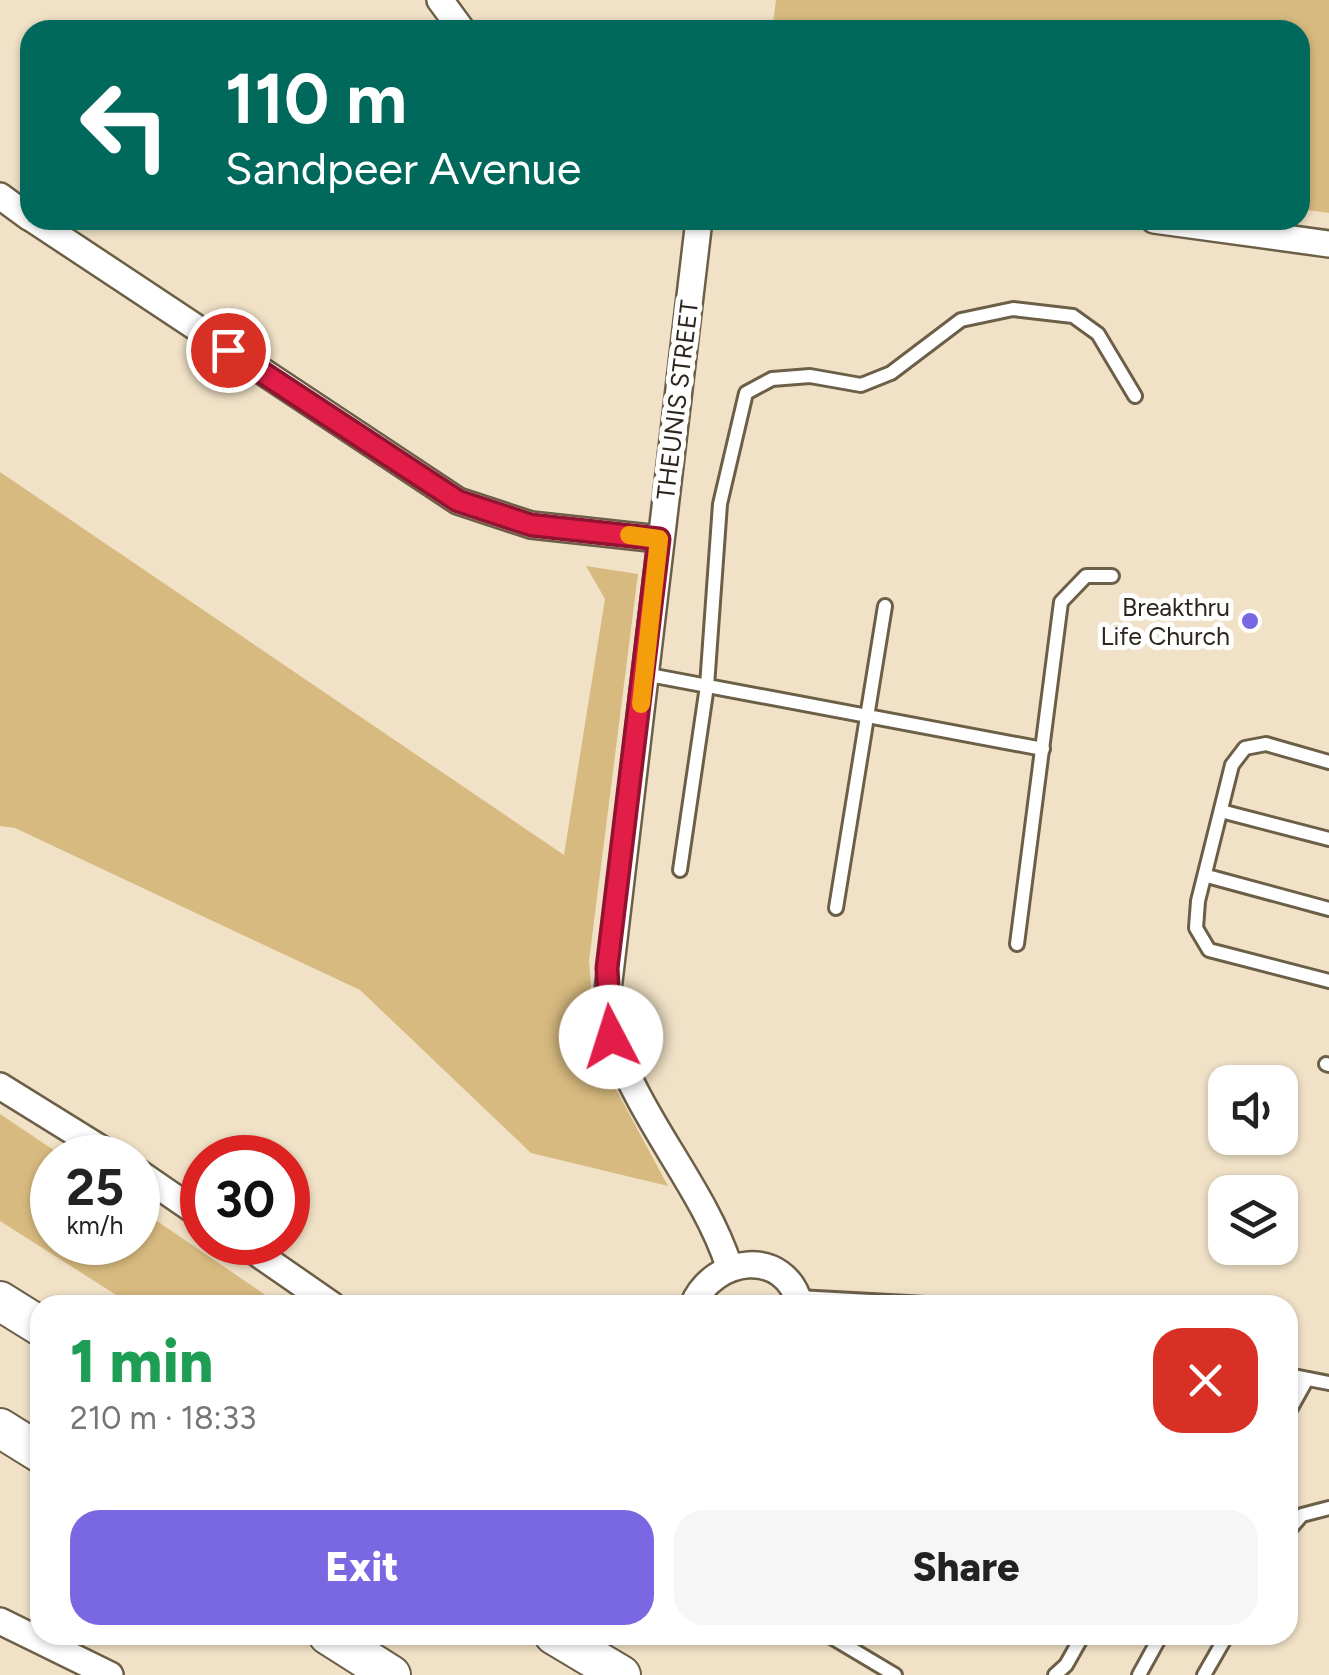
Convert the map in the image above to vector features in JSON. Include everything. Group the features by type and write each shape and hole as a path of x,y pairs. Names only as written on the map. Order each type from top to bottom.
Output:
{"main road":[{"path":"0,1302 30,1320"},
{"path":"0,1428 30,1447"},
{"path":"0,1458 30,1476"},
{"path":"344,1645 391,1675"},
{"path":"571,1645 621,1675"}],"street":[{"path":"49,230 458,501 531,525 659,539"},
{"name":"THEUNIS STREET","path":"698,230 606,1007 622,1064 710,1218 729,1266"},
{"path":"1227,230 1329,244"},
{"path":"0,1086 79,1135"},
{"path":"274,1265 318,1295"},
{"path":"700,1295 712,1275 729,1266 762,1265 790,1282 796,1295"},
{"path":"0,1621 30,1636"},
{"path":"49,1645 110,1675"}],"lane":[{"path":"680,870 707,686 720,504 746,393 772,380 810,376 861,385 891,374 961,320 1014,310 1073,316 1098,334 1135,396"},
{"path":"1016,944 1061,602 1086,576 1112,576"},
{"path":"836,908 885,606"},
{"path":"644,674 1043,749"},
{"path":"1329,762 1266,744 1245,748 1232,765 1198,900 1196,928 1209,950 1329,981"},
{"path":"1221,811 1329,840"},
{"path":"1207,876 1329,909"},
{"path":"1298,1377 1329,1383"},
{"path":"1298,1395 1307,1379"},
{"path":"1298,1520 1329,1508"},
{"path":"845,1645 895,1675"},
{"path":"1054,1675 1066,1665 1077,1645"},
{"path":"1138,1675 1155,1645"},
{"path":"1204,1675 1221,1645"}],"shaded area":[{"path":"776,0 1329,0 1329,213 1310,210 1310,20 773,20"},
{"path":"0,472 564,855 605,599 586,566 638,574 589,961 596,1052 668,1186 531,1153 360,990 15,828 0,826"},
{"path":"0,1114 31,1135 30,1240 0,1221"},
{"path":"160,1223 180,1237 180,1265 221,1265 265,1295 116,1295 69,1265 160,1265"}],"slow traffic":[{"path":"629,535 659,539 641,704"}],"place":[{"name":"Breakthru Life Church","path":"1250,621"}],"route":[{"path":"228,350 458,501 531,525 659,539 607,968 606,1007 611,1037"}]}
